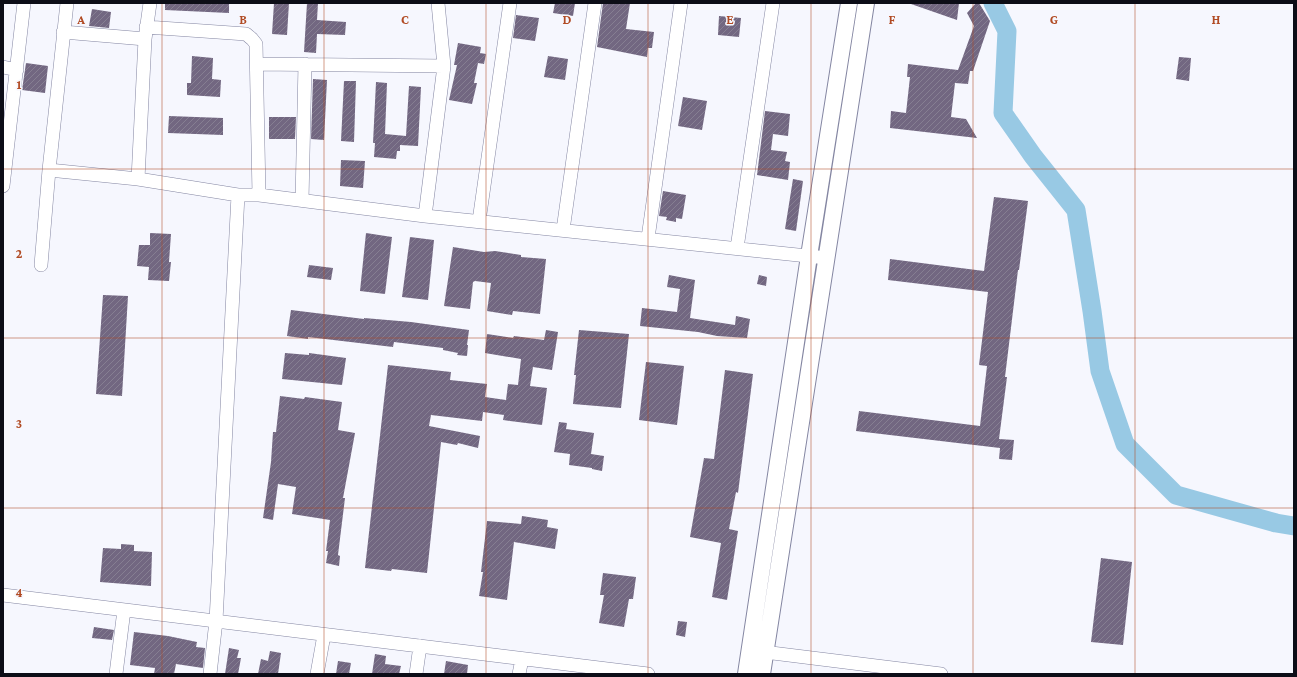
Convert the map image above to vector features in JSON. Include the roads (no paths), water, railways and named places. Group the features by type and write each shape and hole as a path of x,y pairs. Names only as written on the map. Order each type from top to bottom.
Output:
{"street":[{"path":"3,186 5,154 17,70 24,3"},
{"path":"41,265 49,170 67,3"},
{"path":"138,179 146,33 150,3"},
{"path":"425,216 444,66 438,3"},
{"path":"479,221 510,3"},
{"path":"563,230 595,3"},
{"path":"648,238 681,3"},
{"path":"737,248 773,3"},
{"path":"746,674 848,3"},
{"path":"762,674 866,3"},
{"path":"63,32 246,34 256,44 259,195"},
{"path":"257,64 444,66"},
{"path":"302,200 305,64"},
{"path":"3,67 17,70"},
{"path":"49,170 138,179 238,195 259,195 425,216 648,238 827,258"},
{"path":"210,674 216,621 238,195"},
{"path":"3,595 621,672 648,674"},
{"path":"116,674 124,610"},
{"path":"318,674 324,635"},
{"path":"416,674 420,646"},
{"path":"749,650 941,674"},
{"path":"519,674 522,659"}],"waterway":[{"path":"993,3 1007,31 1003,113 1033,156 1076,210 1100,371 1125,444 1176,495 1276,523 1294,526"}]}
